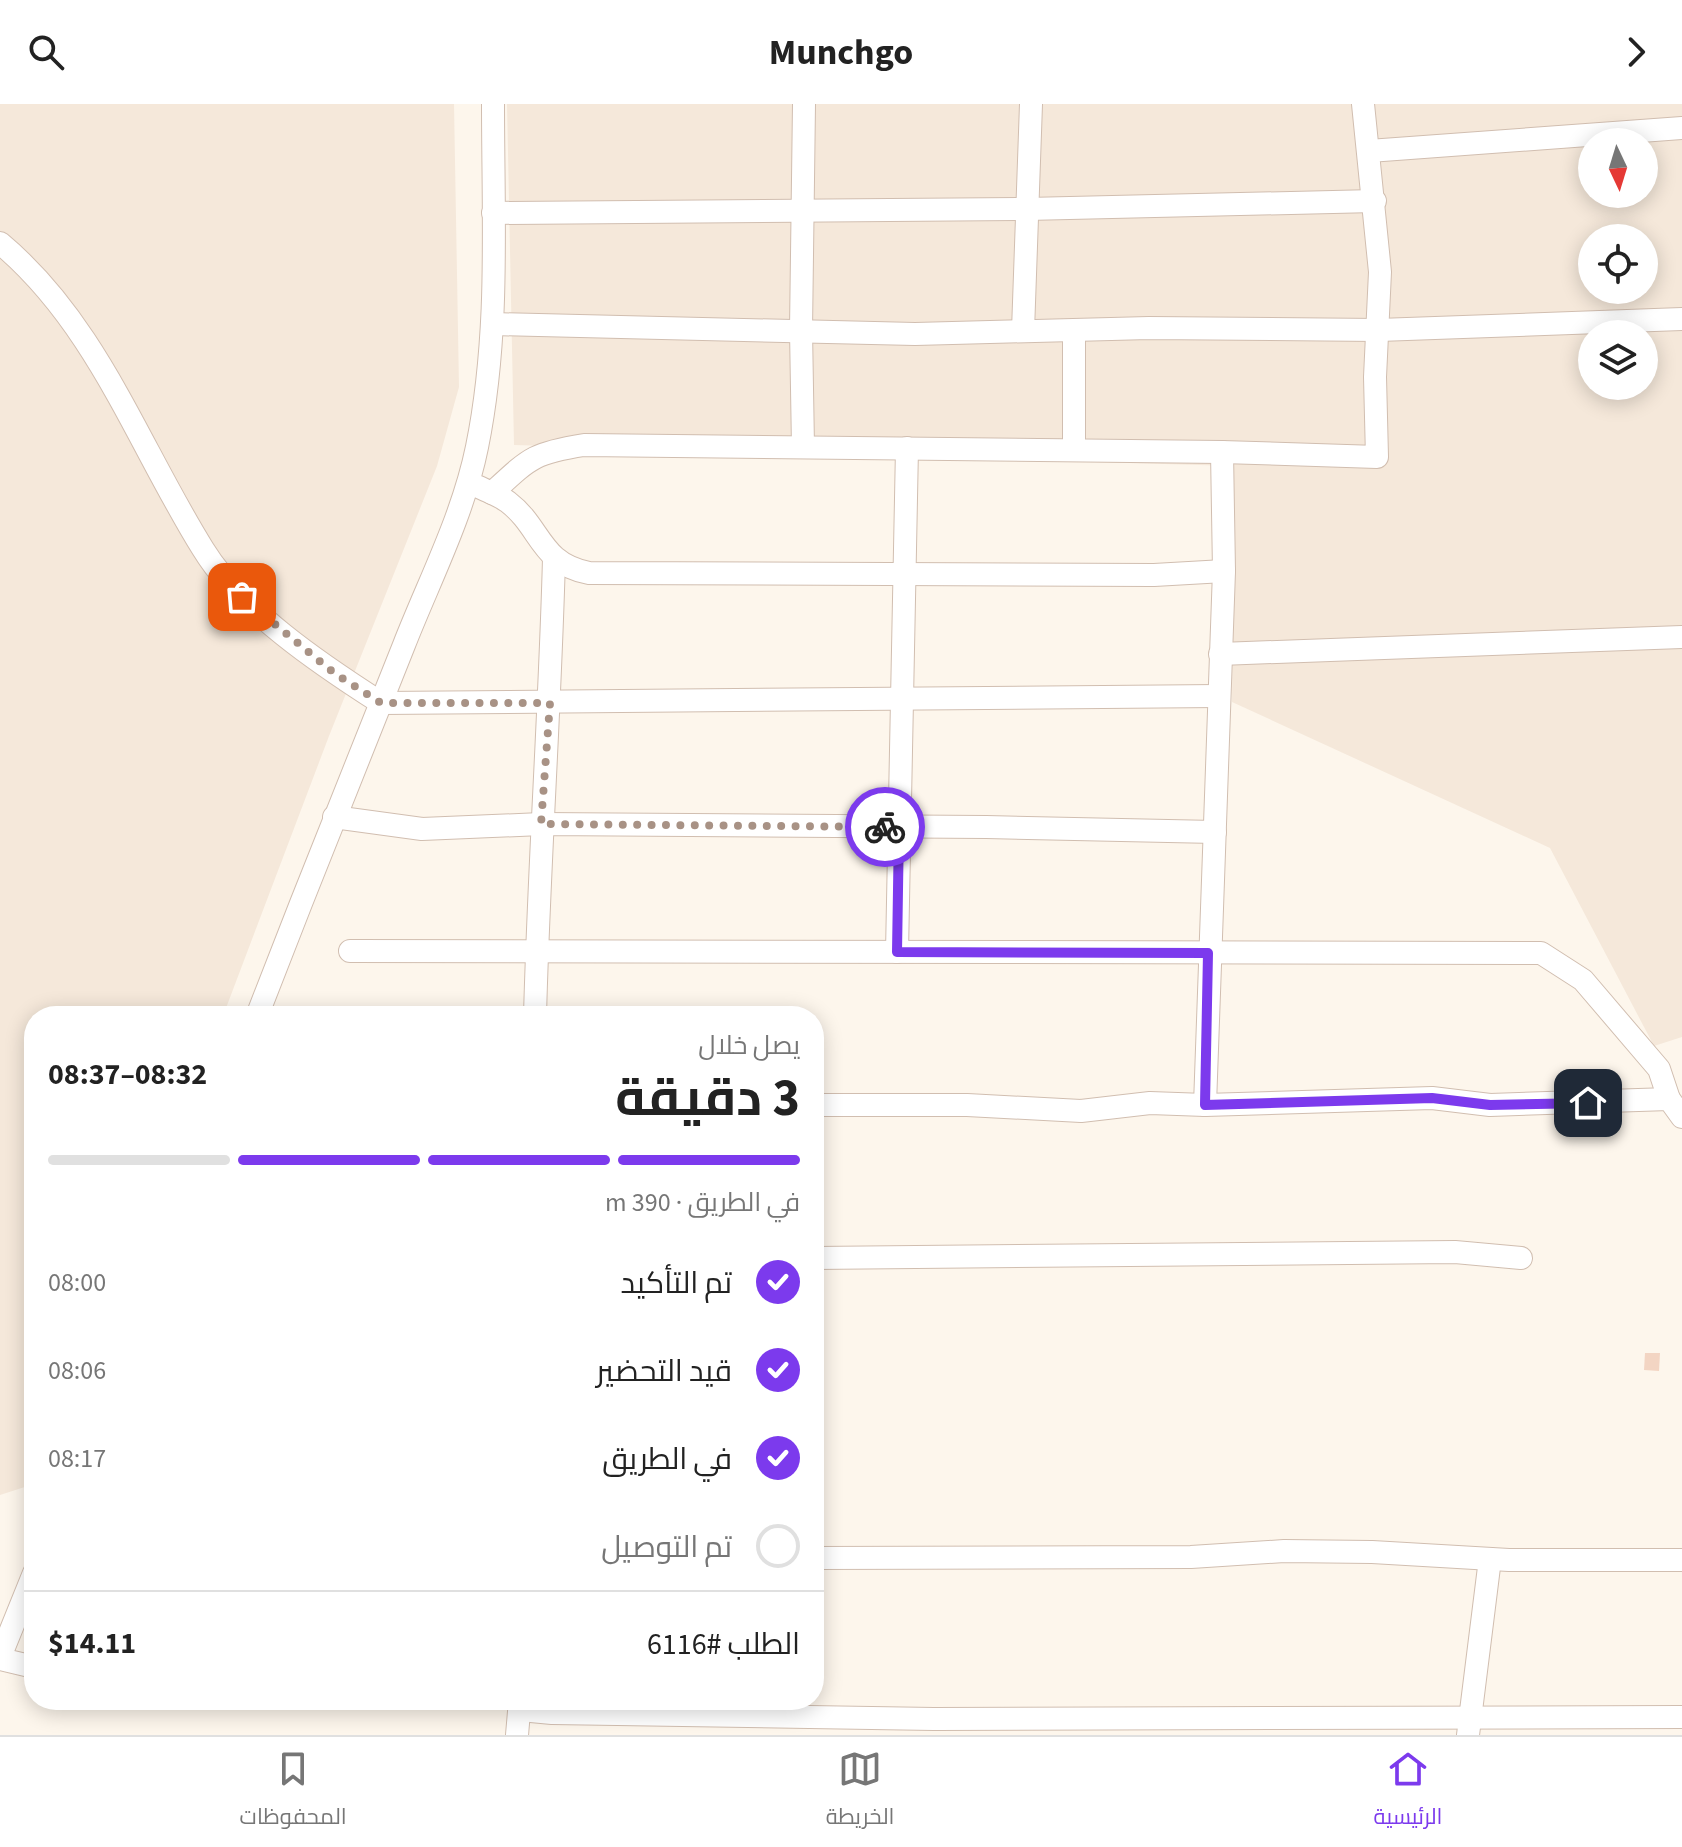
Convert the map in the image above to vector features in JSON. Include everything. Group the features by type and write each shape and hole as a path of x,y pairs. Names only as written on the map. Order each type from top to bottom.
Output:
{"street":[{"path":"261,1006 334,817 443,552 467,482 482,418 493,324 493,104"},
{"path":"803,447 804,104"},
{"path":"1023,331 1031,104"},
{"path":"492,493 528,460 545,451 584,445 1222,452 1377,457 1375,377 1380,272 1363,104"},
{"path":"1369,151 1682,128"},
{"path":"493,213 1027,209 1375,201"},
{"path":"0,243 41,280 76,325 213,563 242,597 299,645 334,673 381,703 1219,696"},
{"path":"493,324 915,334 1233,328 1379,330 1682,319"},
{"path":"1074,331 1074,450"},
{"path":"897,952 907,448"},
{"path":"1205,1105 1208,953 1224,571 1222,452"},
{"path":"467,482 509,503 554,558 569,569 589,573 1154,575 1224,571"},
{"path":"535,1006 554,558"},
{"path":"1220,654 1682,637"},
{"path":"334,817 422,829 541,824 1215,832"},
{"path":"350,951 1541,953 1583,980 1659,1069 1676,1108 1490,1105 1432,1098 1205,1105 1150,1103 1081,1111 967,1105 824,1105"},
{"path":"824,1258 1455,1252 1521,1258"},
{"path":"824,1558 1191,1557 1284,1551 1372,1552 1490,1559 1682,1560"},
{"path":"1469,1726 1490,1559"},
{"path":"24,1598 0,1658 24,1664"},
{"path":"517,1735 518,1710"},
{"path":"530,1710 720,1717 1469,1726 1682,1717"}],"shaded area":[{"path":"0,104 454,104 459,387 437,466 329,736 227,1006 24,1006 24,1487 0,1495"},
{"path":"507,104 1682,104 1682,1037 1654,1046 1550,848 1232,702 1234,466 514,445"}],"building":[{"path":"1645,1353 1660,1353 1659,1371 1644,1370"}],"way so far":[{"path":"242,597 334,673 381,703 550,703 541,824 885,827"}],"route":[{"path":"885,827 899,827 897,952 1208,953 1205,1105 1432,1098 1490,1105 1588,1103"}]}
